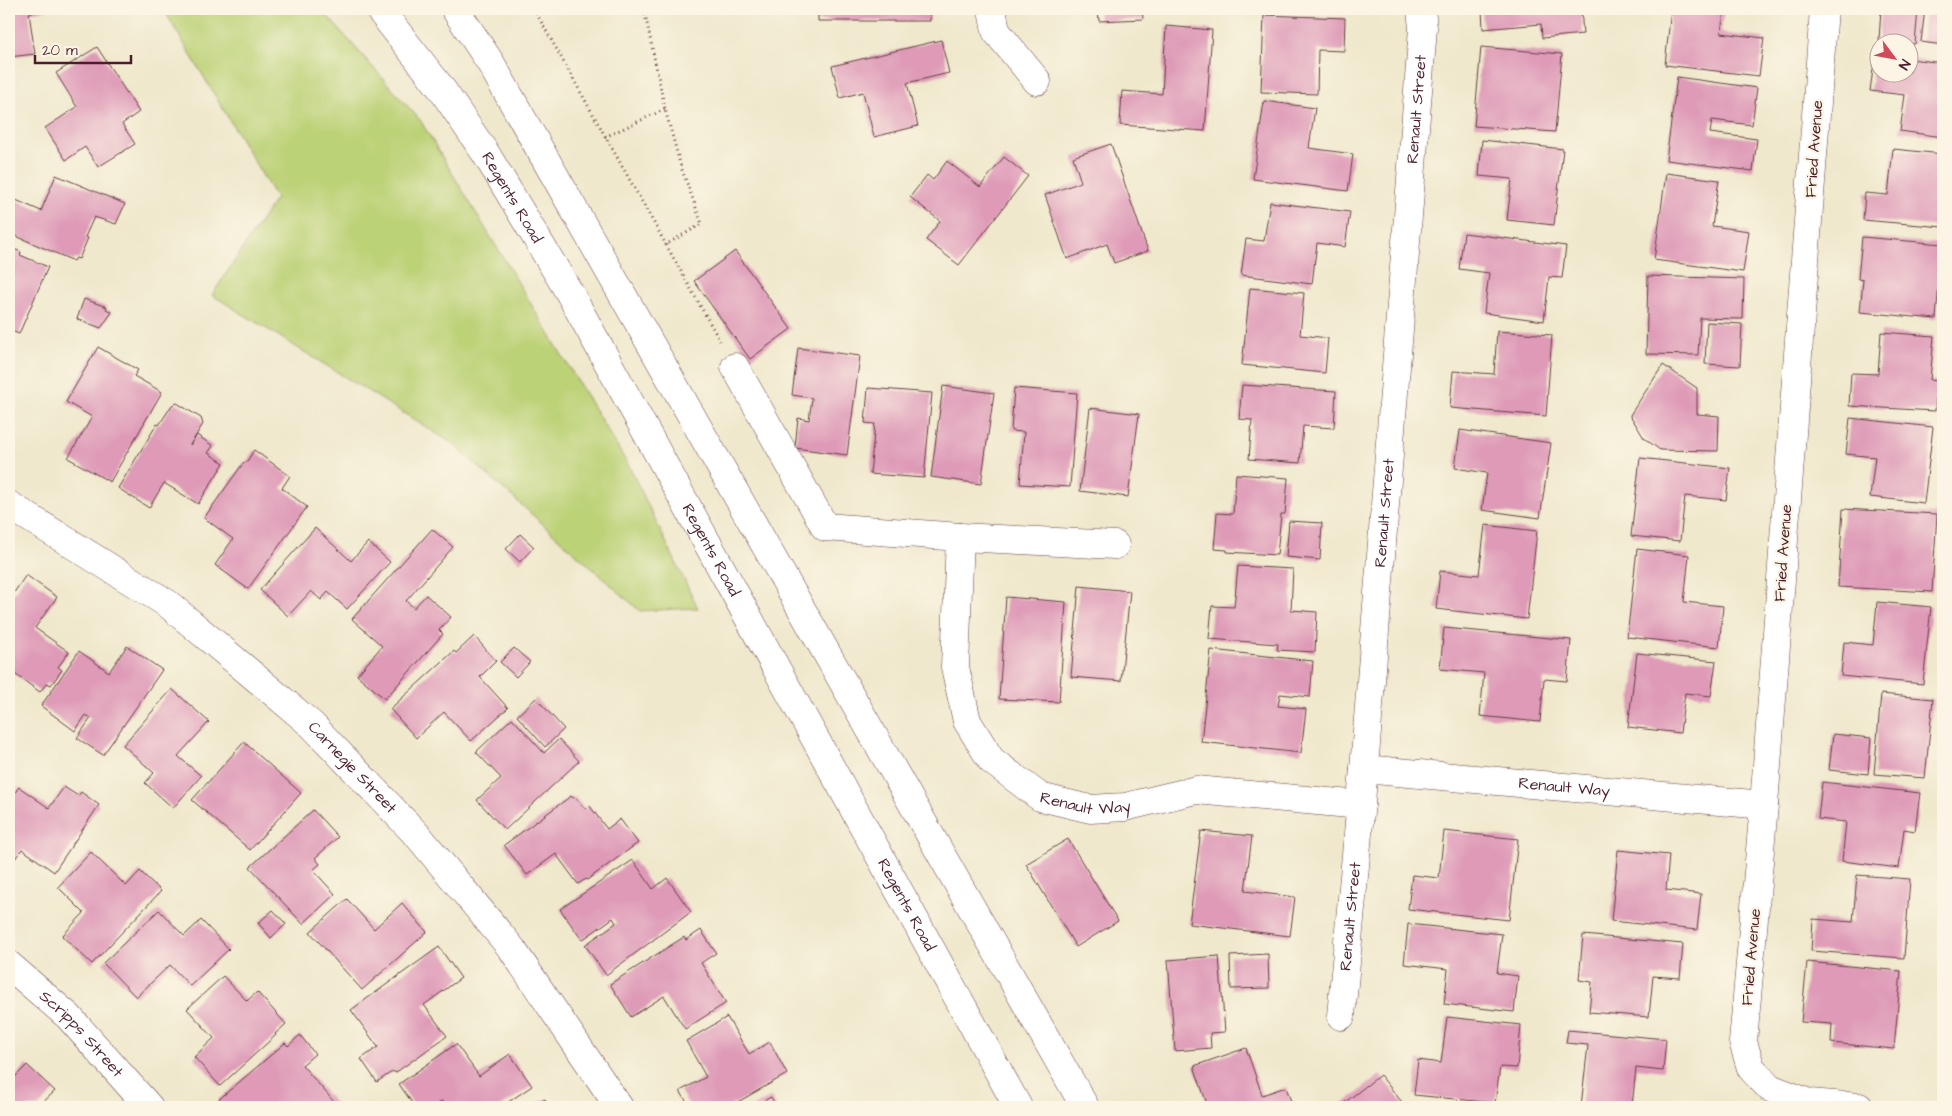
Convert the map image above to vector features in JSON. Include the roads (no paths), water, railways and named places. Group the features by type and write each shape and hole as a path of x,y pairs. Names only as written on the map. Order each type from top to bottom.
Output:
{"street":[{"name":"Regents Road","path":"379,9 441,88 486,154 569,292 1018,1107"},
{"path":"455,9 490,62 1085,1107"},
{"path":"992,9 996,31 1037,81"},
{"name":"Renault Street","path":"1341,1016 1364,769 1423,28 1421,9"},
{"name":"Fried Avenue","path":"1824,9 1764,805 1743,1042 1751,1068 1770,1088 1809,1104 1859,1107"},
{"path":"735,367 825,527 960,537 1115,545"},
{"name":"Carnegie Street","path":"9,505 168,604 312,725 419,836 512,949 619,1107"},
{"name":"Renault Way","path":"960,537 955,667 967,721 991,760 1040,797 1090,809 1125,807 1196,790 1361,805"},
{"name":"Renault Way","path":"1364,769 1764,805"},
{"name":"Scripps Street","path":"9,965 69,1017 149,1107"}]}
